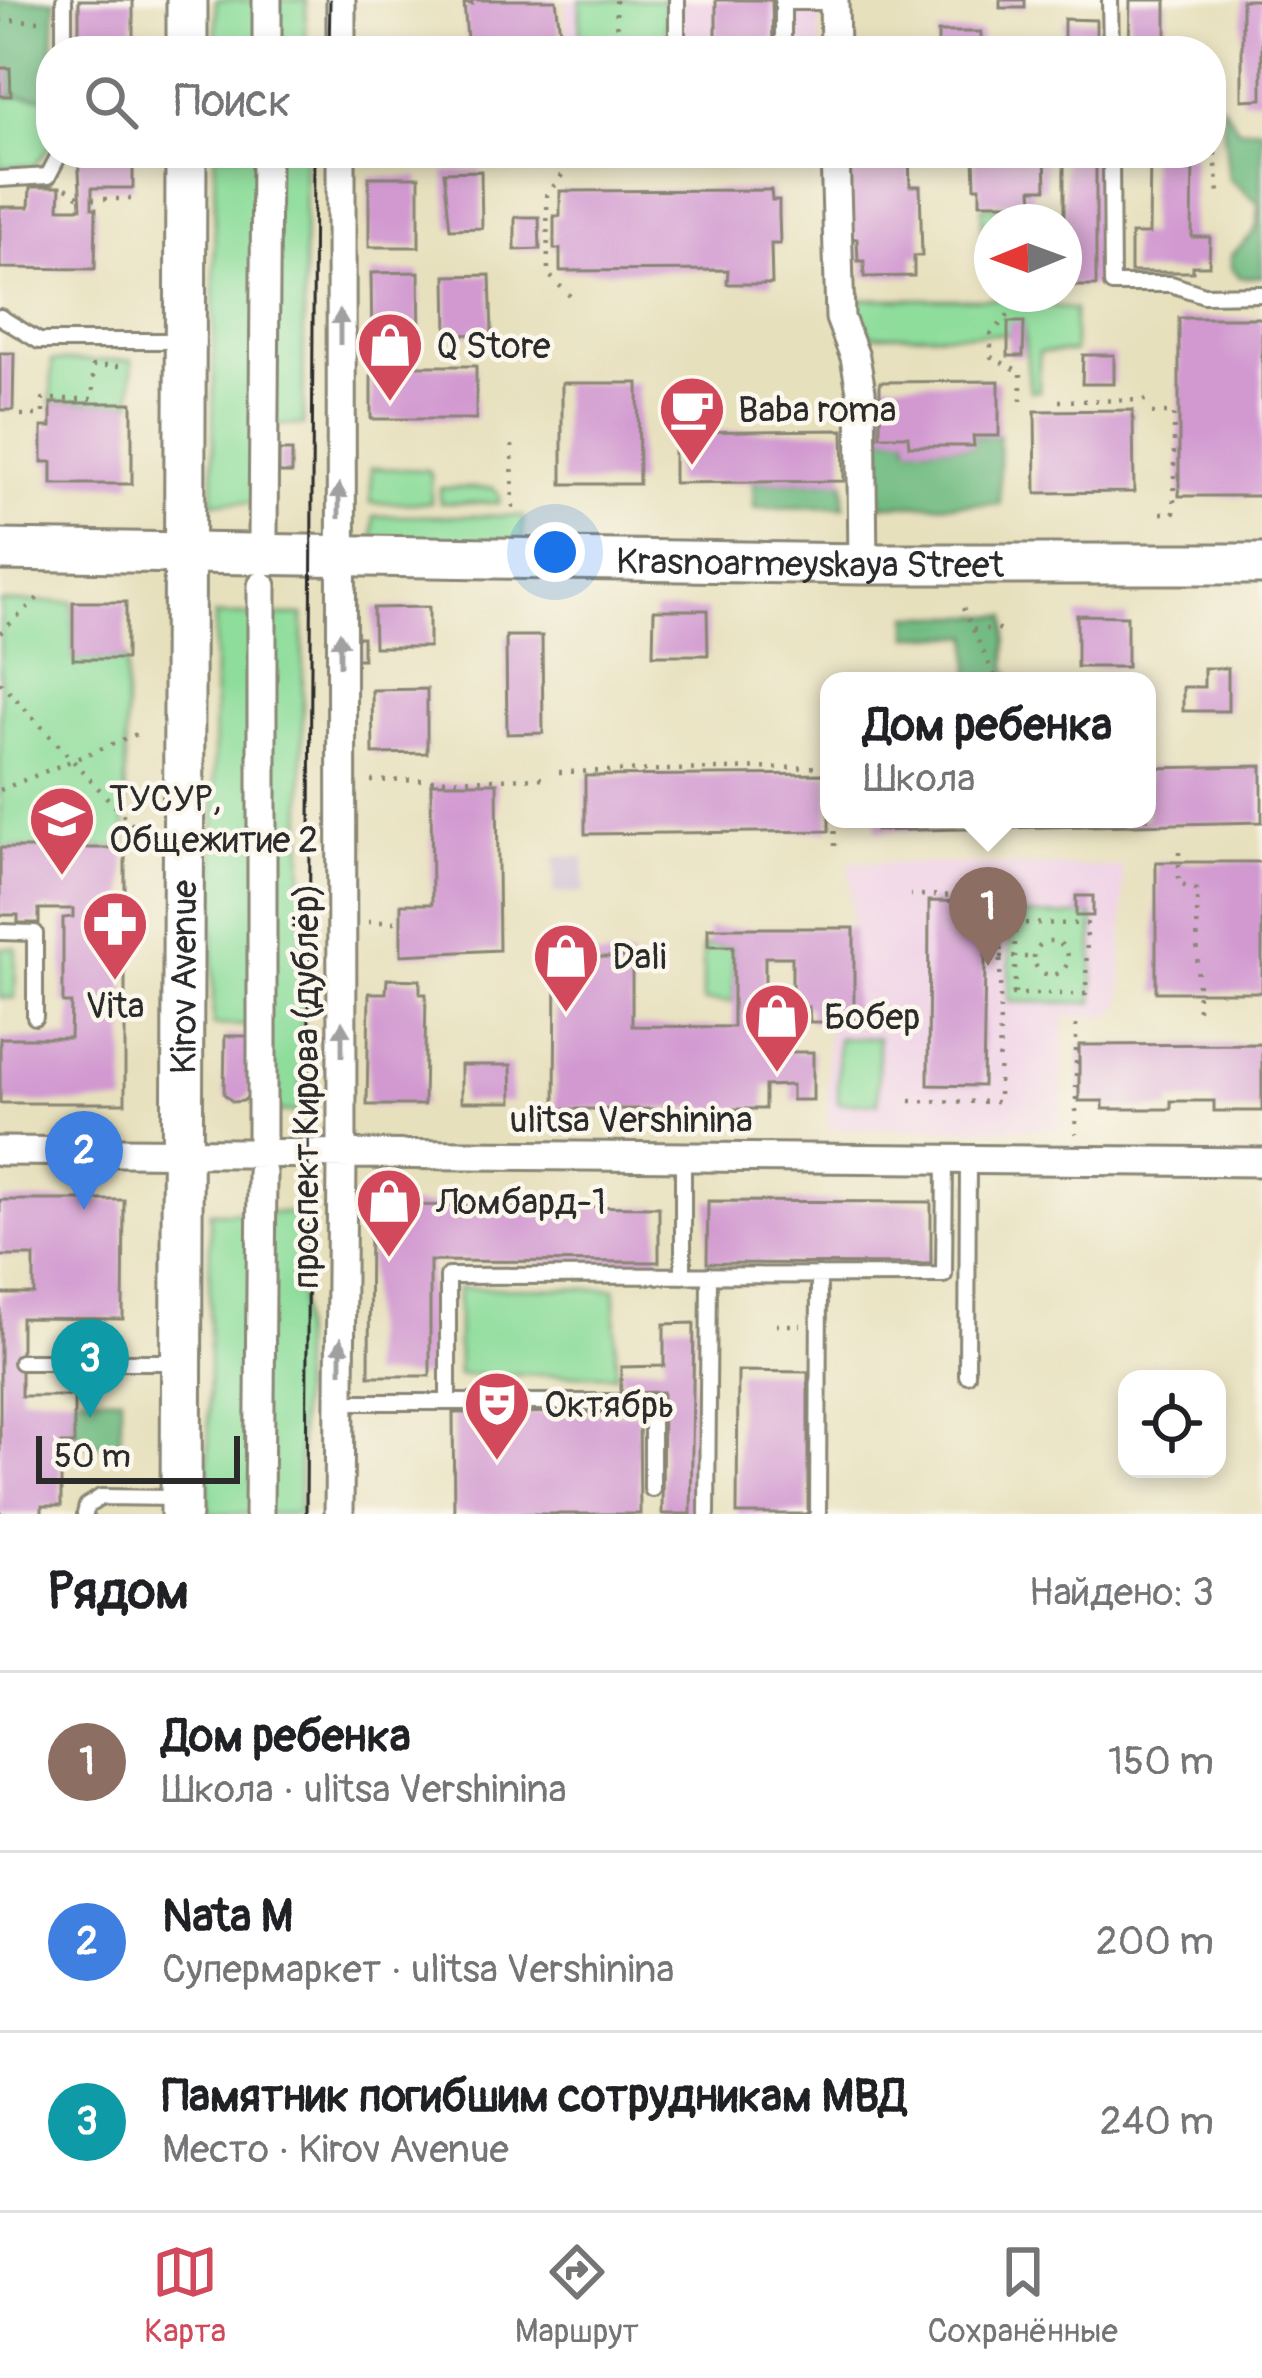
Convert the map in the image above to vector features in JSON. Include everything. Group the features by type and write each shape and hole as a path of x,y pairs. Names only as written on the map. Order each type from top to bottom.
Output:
{"main road":[{"path":"187,0 187,36"},
{"name":"Kirov Avenue","path":"182,1506 186,168"},
{"name":"Krasnoarmeyskaya Street","path":"0,550 863,564 1262,564"}],"street":[{"path":"267,0 267,36"},
{"path":"341,0 341,36"},
{"path":"834,1 835,36"},
{"path":"263,536 266,168"},
{"name":"проспект Кирова (дублёр)","path":"339,1514 341,168"},
{"path":"836,168 839,318 855,357 861,391 863,564"},
{"path":"262,586 262,1141"},
{"name":"ulitsa Vershinina","path":"0,1151 1262,1162"},
{"path":"259,1514 262,1173"}],"lane":[{"path":"64,0 64,36"},
{"path":"677,0 677,36"},
{"path":"1111,0 1111,36"},
{"path":"784,36 783,1 834,1"},
{"path":"0,179 48,176 52,168"},
{"path":"1112,168 1112,284 1171,284 1204,295 1262,294"},
{"path":"0,317 38,341 185,341"},
{"path":"0,932 35,933 35,1017"},
{"path":"683,1155 683,1276"},
{"path":"448,1402 448,1276 944,1275 956,1157"},
{"path":"956,1157 967,1375"},
{"path":"707,1514 709,1275"},
{"path":"818,1514 819,1275"},
{"path":"21,1362 182,1362"},
{"path":"340,1402 652,1402 652,1489"},
{"path":"85,1514 87,1506 101,1498 182,1506"}],"path":[{"path":"616,0 617,36"},
{"path":"0,20 64,21"},
{"path":"1217,168 1220,193"},
{"path":"562,175 547,195 548,274 573,298"},
{"path":"92,199 140,199"},
{"path":"1011,312 991,334 991,357 1021,372 1021,401"},
{"path":"21,415 43,416 43,398 93,399 93,366 121,366 121,341"},
{"path":"1059,401 1152,400"},
{"path":"1152,412 1174,412 1174,513 1152,513"},
{"path":"512,445 513,512"},
{"path":"0,633 41,596"},
{"path":"963,608 994,672"},
{"path":"973,629 1000,629"},
{"path":"0,682 137,830"},
{"path":"0,790 137,734"},
{"path":"559,772 820,767"},
{"path":"362,781 551,778"},
{"path":"834,828 835,846"},
{"path":"1179,852 1179,884 1197,890 1198,1013"},
{"path":"910,1101 999,1102 1001,896 911,895"},
{"path":"362,922 401,922"},
{"path":"1000,923 1087,924 1087,994 1000,994"},
{"path":"1015,923 1015,994"},
{"path":"1052,924 1052,940"},
{"path":"1034,957 1039,946 1052,940"},
{"path":"1034,957 1041,971 1062,972 1069,957 1064,946 1052,940"},
{"path":"1000,957 1034,957"},
{"path":"1069,957 1087,958"},
{"path":"1052,975 1052,994"},
{"path":"1076,1025 1076,1137"}],"shaded area":[{"path":"566,0 819,0 820,36 566,36"},
{"path":"555,857 584,857 584,893 554,893"},
{"path":"850,862 1123,867 1122,1005 1113,1016 1064,1016 1062,1129 828,1129 827,1023 854,1022"}],"green space":[{"path":"0,0 55,0 54,36 36,36 36,97 11,96 10,69 0,68"},
{"path":"216,0 306,0 306,36 216,36"},
{"path":"580,0 666,0 666,36 580,36"},
{"path":"0,96 36,97 36,164 0,167"},
{"path":"1226,111 1238,129 1262,128 1262,277 1240,277 1232,268 1231,256 1255,229 1259,204 1229,178"},
{"path":"215,168 305,168 303,425 264,425 263,503 213,502"},
{"path":"854,299 974,299 974,312 1074,312 1074,352 1039,352 1039,391 1030,391 1023,322 1009,334 872,335 854,325"},
{"path":"132,360 132,403 51,403 52,361"},
{"path":"880,436 908,436 909,446 973,446 973,436 999,436 1000,504 881,505"},
{"path":"371,468 427,470 431,503 371,503"},
{"path":"844,481 844,507 754,508 753,482"},
{"path":"440,488 493,488 499,503 440,503"},
{"path":"374,516 523,516 523,542 374,541"},
{"path":"0,602 73,602 73,659 126,659 125,848 0,848"},
{"path":"215,615 303,615 302,1112 262,1112 261,1026 213,1025"},
{"path":"909,616 1007,616 1008,672 970,672 970,636 909,636"},
{"path":"1010,915 1093,916 1093,1003 1009,1002"},
{"path":"703,946 733,946 733,1002 703,1001"},
{"path":"0,948 16,948 15,998 0,998"},
{"path":"838,1038 878,1038 878,1103 838,1103"},
{"path":"210,1212 301,1213 299,1514 208,1514"},
{"path":"458,1288 615,1289 616,1375 458,1375"},
{"path":"74,1396 121,1397 121,1444 74,1444"}],"building":[{"path":"79,0 133,0 133,36 79,36"},
{"path":"472,0 556,0 560,36 467,36 464,3 472,4"},
{"path":"716,0 772,0 773,36 716,36"},
{"path":"1000,0 1025,0 1025,8 1000,8"},
{"path":"1130,0 1166,0 1166,36 1129,36"},
{"path":"1242,0 1262,0 1262,99 1242,100"},
{"path":"1064,19 1096,20 1096,36 1064,36"},
{"path":"938,32 981,32 981,36 938,36"},
{"path":"0,68 10,68 11,96 0,96"},
{"path":"79,168 133,168 133,188 92,188 95,269 0,268 0,207 29,207 30,187 60,187 59,208 81,208"},
{"path":"849,168 909,168 910,186 920,186 922,256 914,256 914,276 864,277 857,239 850,238"},
{"path":"974,168 1045,168 1046,189 1032,189 1033,203 980,203 980,187 975,187"},
{"path":"1064,168 1096,168 1096,286 1082,286 1082,204 1064,204"},
{"path":"1150,168 1193,168 1192,237 1210,237 1209,266 1193,266 1193,272 1131,272 1131,234 1149,234"},
{"path":"481,171 482,228 450,229 444,172"},
{"path":"369,177 419,177 419,247 369,247"},
{"path":"771,190 772,200 779,200 780,244 771,244 772,284 727,284 728,270 560,271 554,216 560,216 560,191"},
{"path":"515,217 539,217 540,249 515,250"},
{"path":"419,272 420,344 372,345 371,273"},
{"path":"490,275 492,334 447,335 446,276"},
{"path":"1179,318 1262,318 1262,496 1179,496"},
{"path":"1008,322 1024,322 1023,356 1008,356"},
{"path":"0,353 14,353 13,410 0,410"},
{"path":"1083,355 1114,355 1114,384 1082,384"},
{"path":"371,366 476,366 476,419 371,419"},
{"path":"999,381 999,436 973,436 974,446 909,446 908,436 880,436 880,382"},
{"path":"562,383 638,383 639,484 562,484"},
{"path":"51,403 132,403 132,484 52,484 52,462 42,462 42,427 51,427"},
{"path":"1133,410 1134,492 1036,493 1035,411"},
{"path":"843,430 844,481 674,483 674,432"},
{"path":"279,451 292,451 292,473 279,473"},
{"path":"73,602 126,602 126,659 73,659"},
{"path":"429,607 429,647 374,647 373,608"},
{"path":"654,610 707,610 708,655 653,655"},
{"path":"1077,615 1127,616 1127,667 1077,667"},
{"path":"506,636 542,636 543,733 507,734"},
{"path":"349,637 363,637 363,659 349,659"},
{"path":"1204,668 1228,668 1228,711 1183,711 1183,687 1204,687"},
{"path":"427,689 427,753 373,754 372,690"},
{"path":"1262,766 1262,822 1156,824 1156,768"},
{"path":"820,774 820,828 829,831 585,834 585,776"},
{"path":"431,783 497,783 499,950 401,955 401,904 432,904"},
{"path":"876,828 1005,828 876,831"},
{"path":"0,848 125,848 125,1103 0,1103 0,1038 70,1038 71,1003 63,1003 63,918 73,917 73,909 39,909 39,923 18,923 18,915 0,915"},
{"path":"1156,862 1262,862 1262,992 1156,992"},
{"path":"1076,896 1093,896 1093,916 1076,916"},
{"path":"929,901 986,902 983,1086 928,1085"},
{"path":"708,928 854,928 854,1022 810,1022 809,1007 792,1007 792,957 765,957 765,1032 791,1032 791,1052 813,1052 813,1100 792,1100 792,1085 765,1086 765,1109 555,1109 556,957 632,957 632,1026 733,1027 733,946 708,946"},
{"path":"387,979 420,980 420,994 426,994 424,1105 367,1105 369,993 386,993"},
{"path":"225,1036 250,1036 250,1095 243,1101 233,1102 224,1094"},
{"path":"1262,1044 1262,1111 1214,1111 1214,1101 1171,1101 1171,1109 1103,1109 1103,1101 1079,1101 1079,1045"},
{"path":"461,1065 511,1065 512,1102 461,1102"},
{"path":"0,1200 124,1200 123,1319 21,1318 21,1396 74,1396 74,1444 61,1444 61,1506 42,1506 42,1514 0,1514 0,1294 34,1294 34,1256 0,1256"},
{"path":"708,1201 931,1202 931,1264 707,1263"},
{"path":"370,1205 659,1207 659,1262 430,1261 430,1376 369,1376"},
{"path":"694,1323 691,1514 662,1514 663,1392 621,1393 621,1367 664,1366 664,1324"},
{"path":"738,1371 808,1372 808,1514 737,1514"},
{"path":"639,1412 640,1514 454,1514 453,1413"}],"tram line":[{"path":"329,36 330,0"},
{"path":"306,1514 314,168"}],"place":[{"name":"Q Store","path":"390,404"},
{"name":"Baba roma","path":"692,468"},
{"name":"ТУСУР, Общежитие 2","path":"62,878"},
{"name":"Дом ребенка","path":"988,966"},
{"name":"Vita","path":"115,983"},
{"name":"Dali","path":"566,1015"},
{"name":"Бобер","path":"777,1075"},
{"name":"Nata M","path":"84,1210"},
{"name":"Ломбард-1","path":"389,1260"},
{"name":"Памятник погибшим сотрудникам МВД","path":"90,1418"},
{"name":"Октябрь","path":"497,1463"}]}
